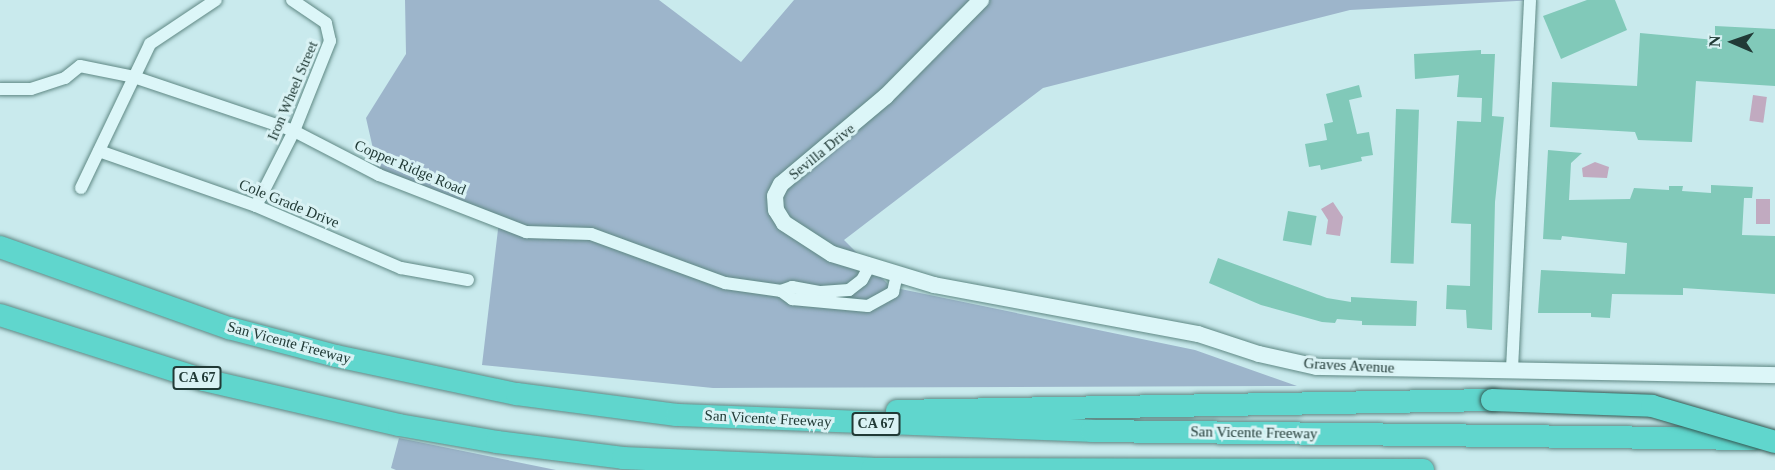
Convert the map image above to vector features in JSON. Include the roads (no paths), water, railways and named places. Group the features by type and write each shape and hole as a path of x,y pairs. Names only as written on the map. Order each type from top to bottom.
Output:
{"highway":[{"name":"San Vicente Freeway","path":"0,247 229,328 336,356 517,394 677,415 1092,431 1775,441"},
{"name":"CA 67","path":"0,315 204,380 399,425 497,442 623,458 743,465 1423,470"},
{"path":"677,415 1492,400 1652,406 1775,441"}],"street":[{"path":"81,188 150,44 216,0"},
{"name":"Iron Wheel Street","path":"256,206 294,131 330,41 326,22 292,0"},
{"name":"Sevilla Drive","path":"897,275 868,267 804,239 780,216 776,196 781,184 878,103 981,0"},
{"path":"1512,369 1530,0"},
{"name":"Copper Ridge Road","path":"0,89 31,89 65,78 80,66 134,76 294,131 379,175 526,232 591,234 725,283 781,291 792,299 868,306 893,292 897,275"},
{"name":"Cole Grade Drive","path":"99,151 256,206 401,267 468,279"},
{"name":"Copper Ridge Road","path":"781,291 792,287 821,292 849,290 862,280 868,267"},
{"name":"Graves Avenue","path":"897,275 986,296 1198,334 1259,354 1317,367 1775,375"}]}
